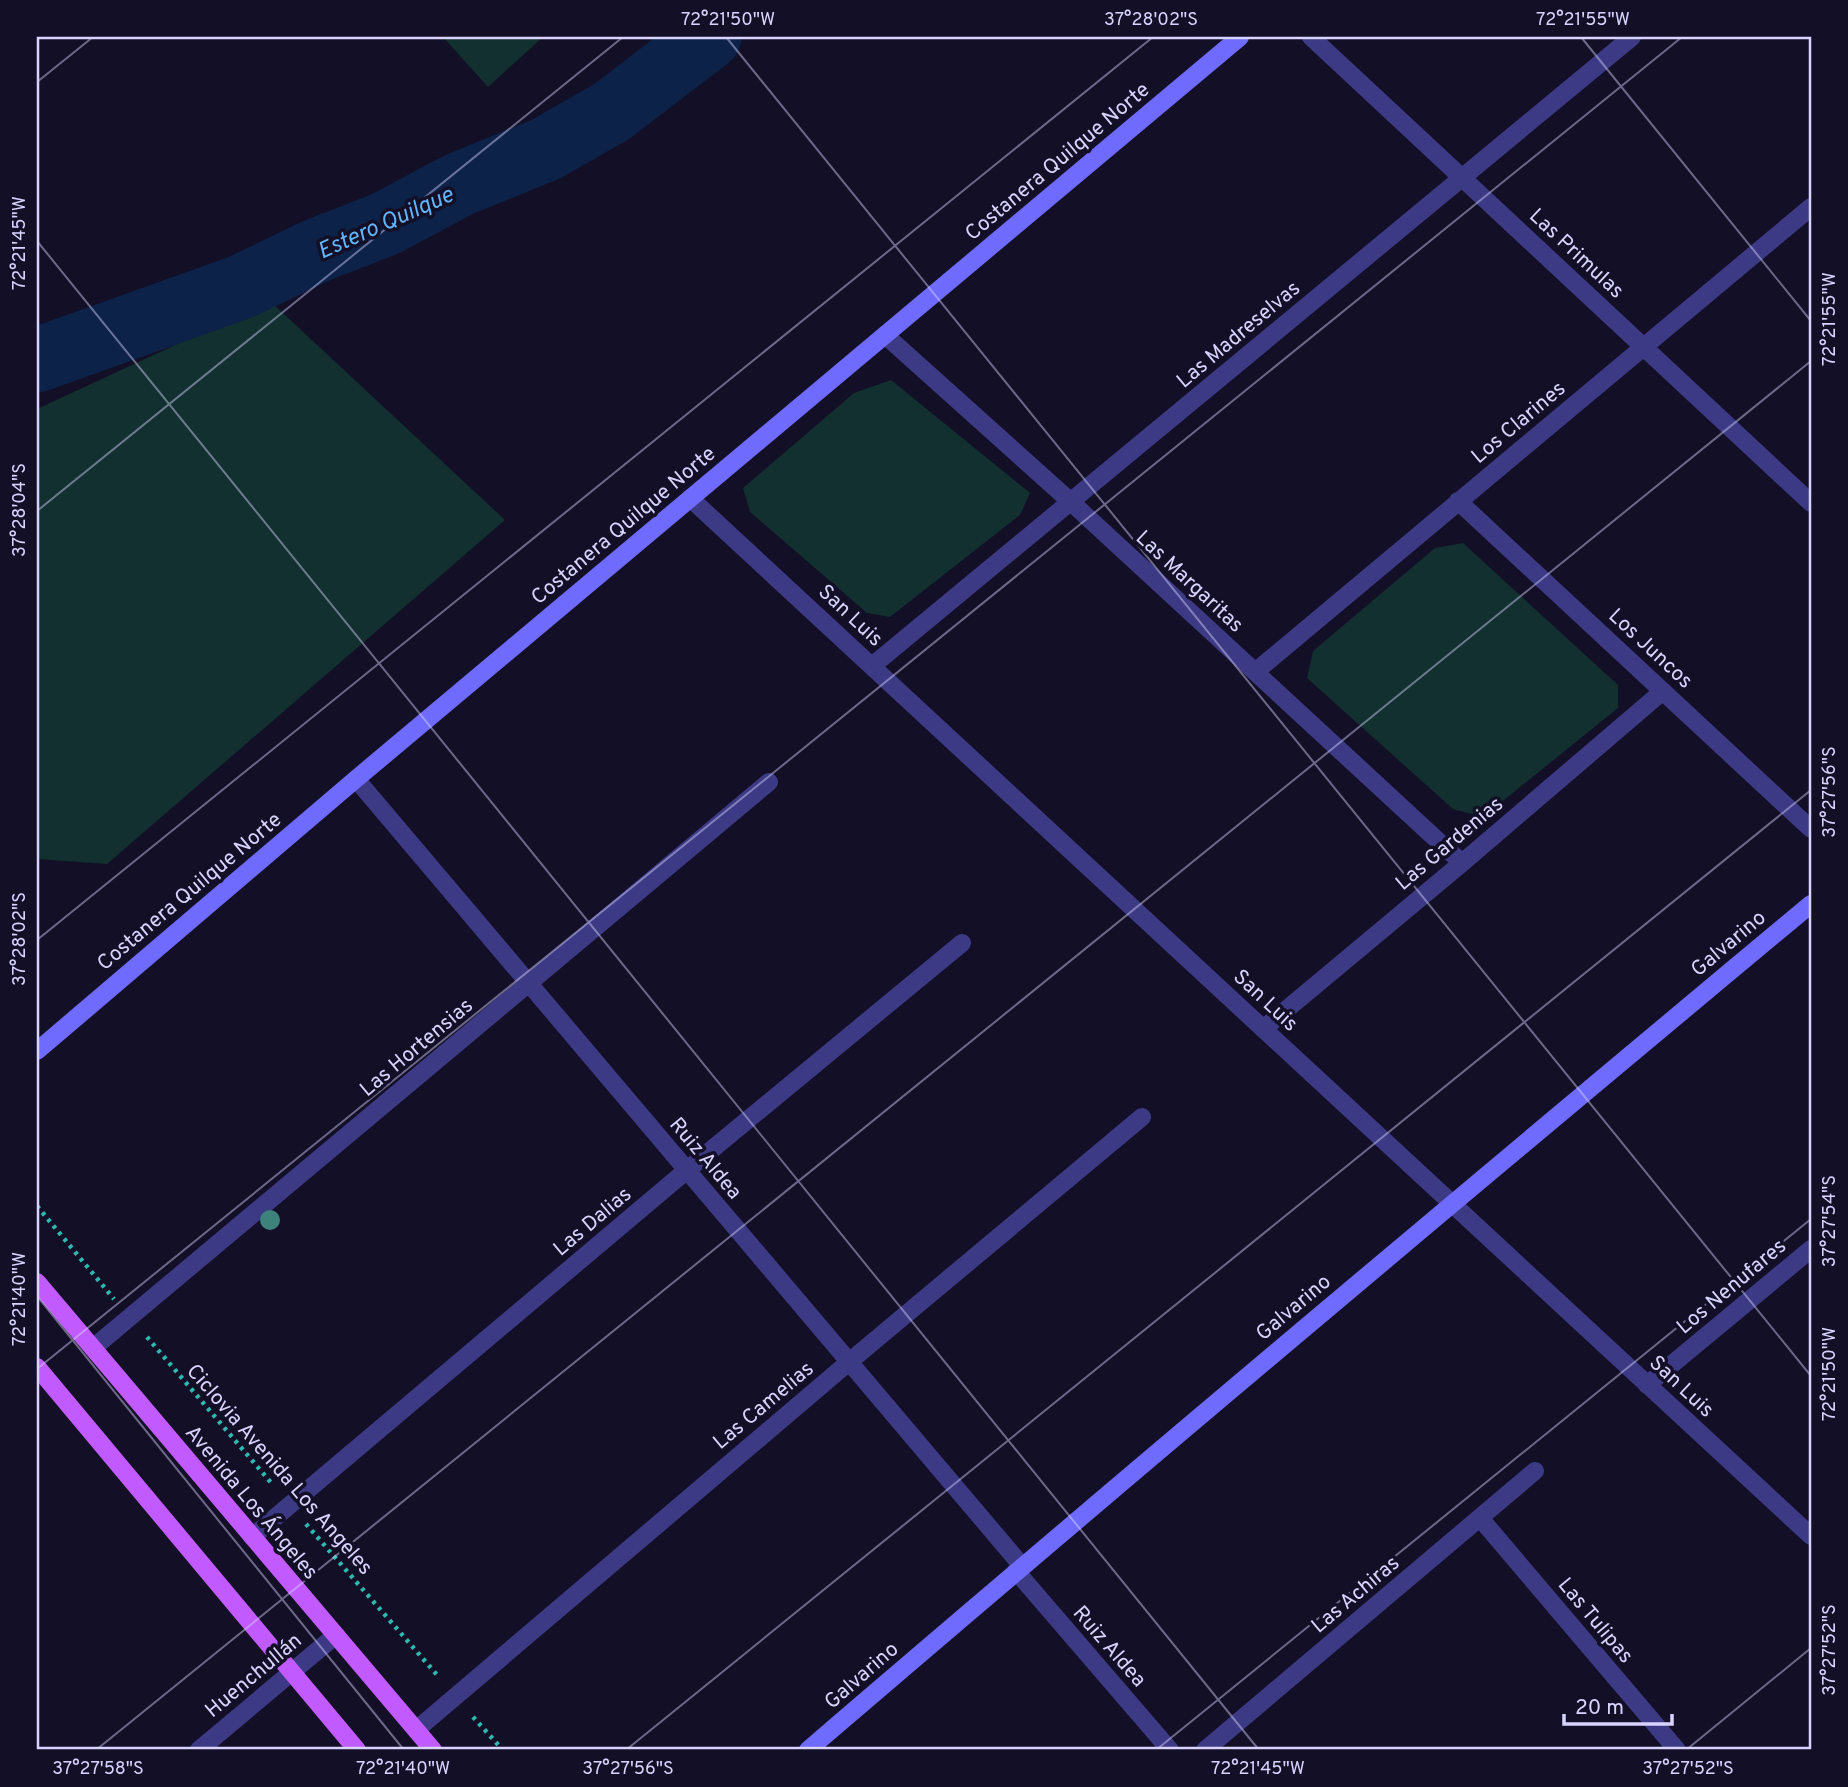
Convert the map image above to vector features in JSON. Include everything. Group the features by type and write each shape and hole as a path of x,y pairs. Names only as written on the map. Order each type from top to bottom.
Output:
{"main road":[{"name":"Avenida Los Ángeles","path":"37,1282 433,1750"},
{"path":"37,1367 357,1750"}],"street":[{"name":"Costanera Quilque Norte","path":"37,1051 356,779 1240,37"},
{"name":"Las Primulas","path":"1311,37 1811,503"},
{"name":"Las Madreselvas","path":"872,666 1632,37"},
{"name":"Los Clarines","path":"1255,672 1811,207"},
{"name":"Las Margaritas","path":"885,335 1071,502 1462,863"},
{"name":"San Luis","path":"691,498 1811,1536"},
{"name":"Los Juncos","path":"1458,501 1811,829"},
{"name":"Las Gardenias","path":"1263,1029 1663,691"},
{"name":"Ruiz Aldea","path":"356,779 849,1362 1170,1750"},
{"name":"Las Hortensias","path":"93,1348 769,782"},
{"name":"Galvarino","path":"818,1747 1019,1568 1811,904"},
{"name":"Las Dalias","path":"252,1537 687,1170 962,943"},
{"name":"Las Camelias","path":"416,1730 849,1362 1142,1118"},
{"name":"Los Nenufares","path":"1647,1385 1811,1250"},
{"name":"Las Achiras","path":"1205,1750 1535,1471"},
{"name":"Las Tulipas","path":"1480,1518 1677,1750"},
{"name":"Huenchullán","path":"199,1750 336,1635"}],"path":[{"name":"Ciclovia Avenida Los Angeles","path":"37,1206 290,1505 503,1750"}],"green space":[{"path":"443,37 543,37 488,87"},
{"path":"270,301 505,520 107,864 37,859 37,409"},
{"path":"891,380 1030,493 1020,515 890,617 867,613 750,512 743,488 854,393"},
{"path":"1463,543 1618,685 1618,708 1483,817 1453,809 1307,678 1313,651 1435,548"}],"waterway":[{"name":"Estero Quilque","path":"37,360 241,287 318,250 385,224 458,185 546,149 611,112 709,37"}]}
